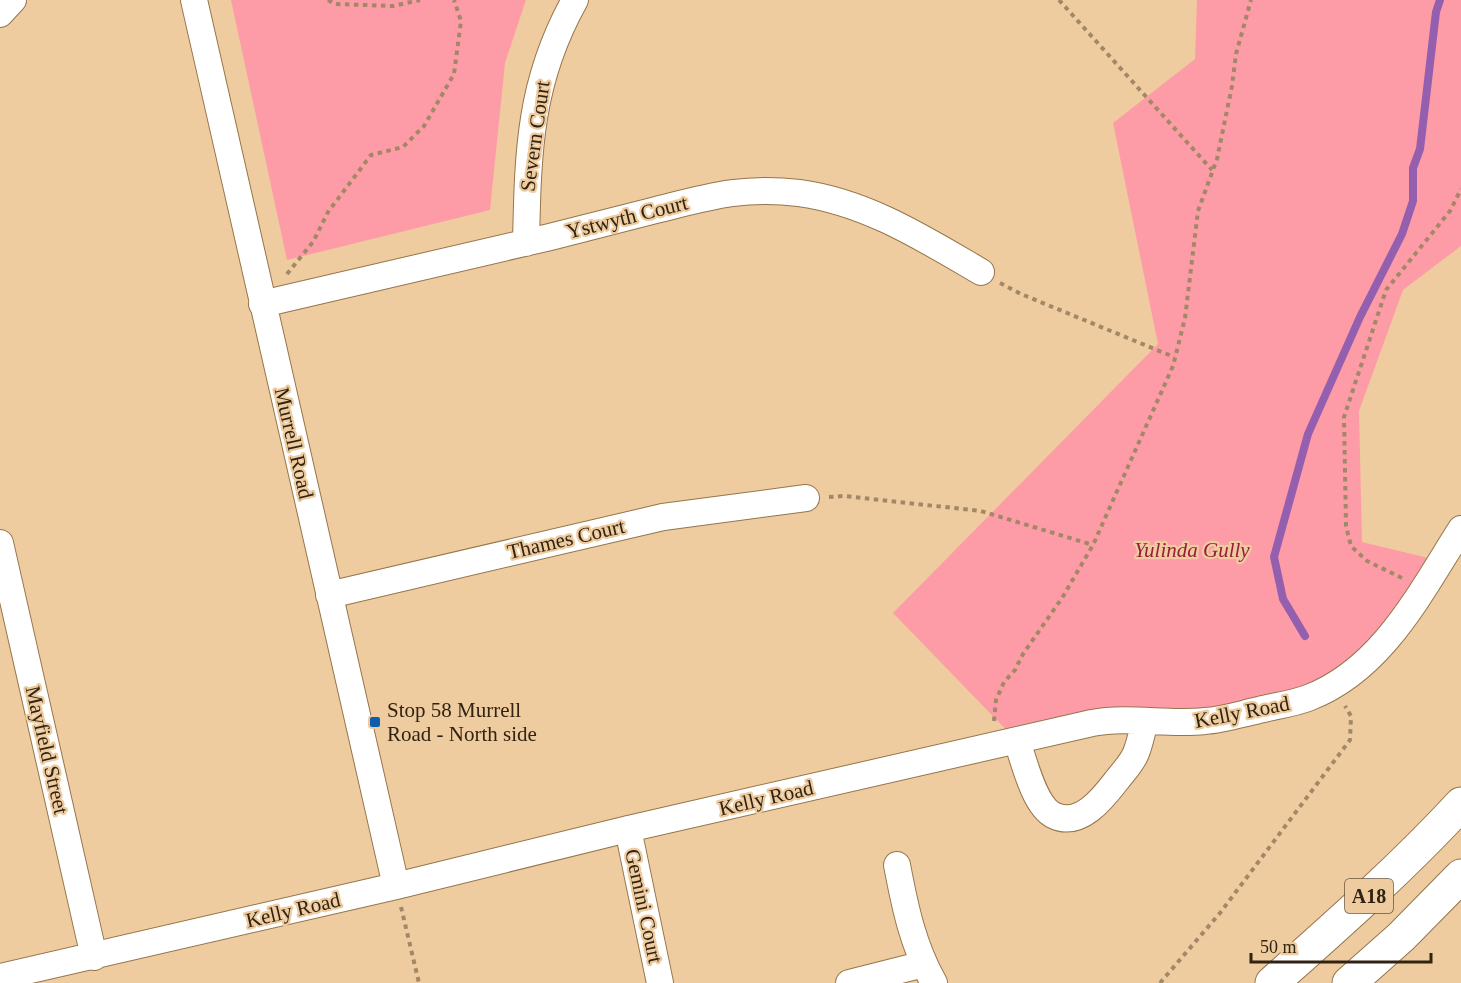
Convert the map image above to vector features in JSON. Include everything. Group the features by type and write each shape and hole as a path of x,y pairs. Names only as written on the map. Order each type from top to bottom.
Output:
{"main road":[{"name":"A18","path":"1272,983 1419,850 1461,804"},
{"name":"A18","path":"1348,983 1401,937 1461,876"}],"street":[{"path":"0,14 13,0"},
{"name":"Murrell Road","path":"194,0 396,886"},
{"name":"Severn Court","path":"525,243 527,168 538,92 559,30 575,0"},
{"name":"Ystwyth Court","path":"262,304 741,190 772,190 825,198 867,211 896,224 981,272"},
{"name":"Thames Court","path":"329,595 654,519 724,507 807,498"},
{"name":"Kelly Road","path":"0,977 396,886 628,829 1113,719 1168,723 1207,721 1306,699 1332,686 1361,667 1383,646 1461,529"},
{"name":"Mayfield Street","path":"0,543 8,621 94,957"},
{"path":"1005,743 1043,806 1053,815 1066,818 1078,816 1096,805 1128,766 1135,754 1145,721"},
{"name":"Gemini Court","path":"628,829 660,983"},
{"path":"849,983 929,974 909,924 897,866"}],"path":[{"path":"328,0 335,4 393,6 420,0"},
{"path":"262,304 313,242 328,212 371,155 403,147 423,126 454,74 461,21 454,0"},
{"path":"1059,0 1213,170"},
{"path":"1005,743 996,700 1004,682 1015,670 1023,654 1062,598 1093,545 1173,366 1185,318 1198,211 1213,170 1232,86 1236,54 1251,0"},
{"path":"1426,583 1397,577 1367,561 1351,546 1346,526 1344,417 1386,290 1450,211 1461,189"},
{"path":"981,272 1021,294 1174,357"},
{"path":"807,498 844,496 981,511 1093,545"},
{"path":"1160,983 1220,913 1350,740 1351,716 1332,686"},
{"path":"396,886 419,983"}],"green space":[{"path":"231,0 526,0 505,63 490,210 287,260"},
{"name":"Yulinda Gully","path":"1197,0 1461,0 1461,246 1403,290 1359,411 1362,542 1441,561 1383,646 1306,699 1017,741 893,613 1158,344 1113,123 1195,59"}],"waterway":[{"path":"1305,636 1283,599 1274,557 1308,434 1360,317 1402,234 1413,201 1413,168 1420,149 1436,12 1440,0"}],"place":[{"name":"Stop 58 Murrell Road - North side","path":"375,722"}]}
